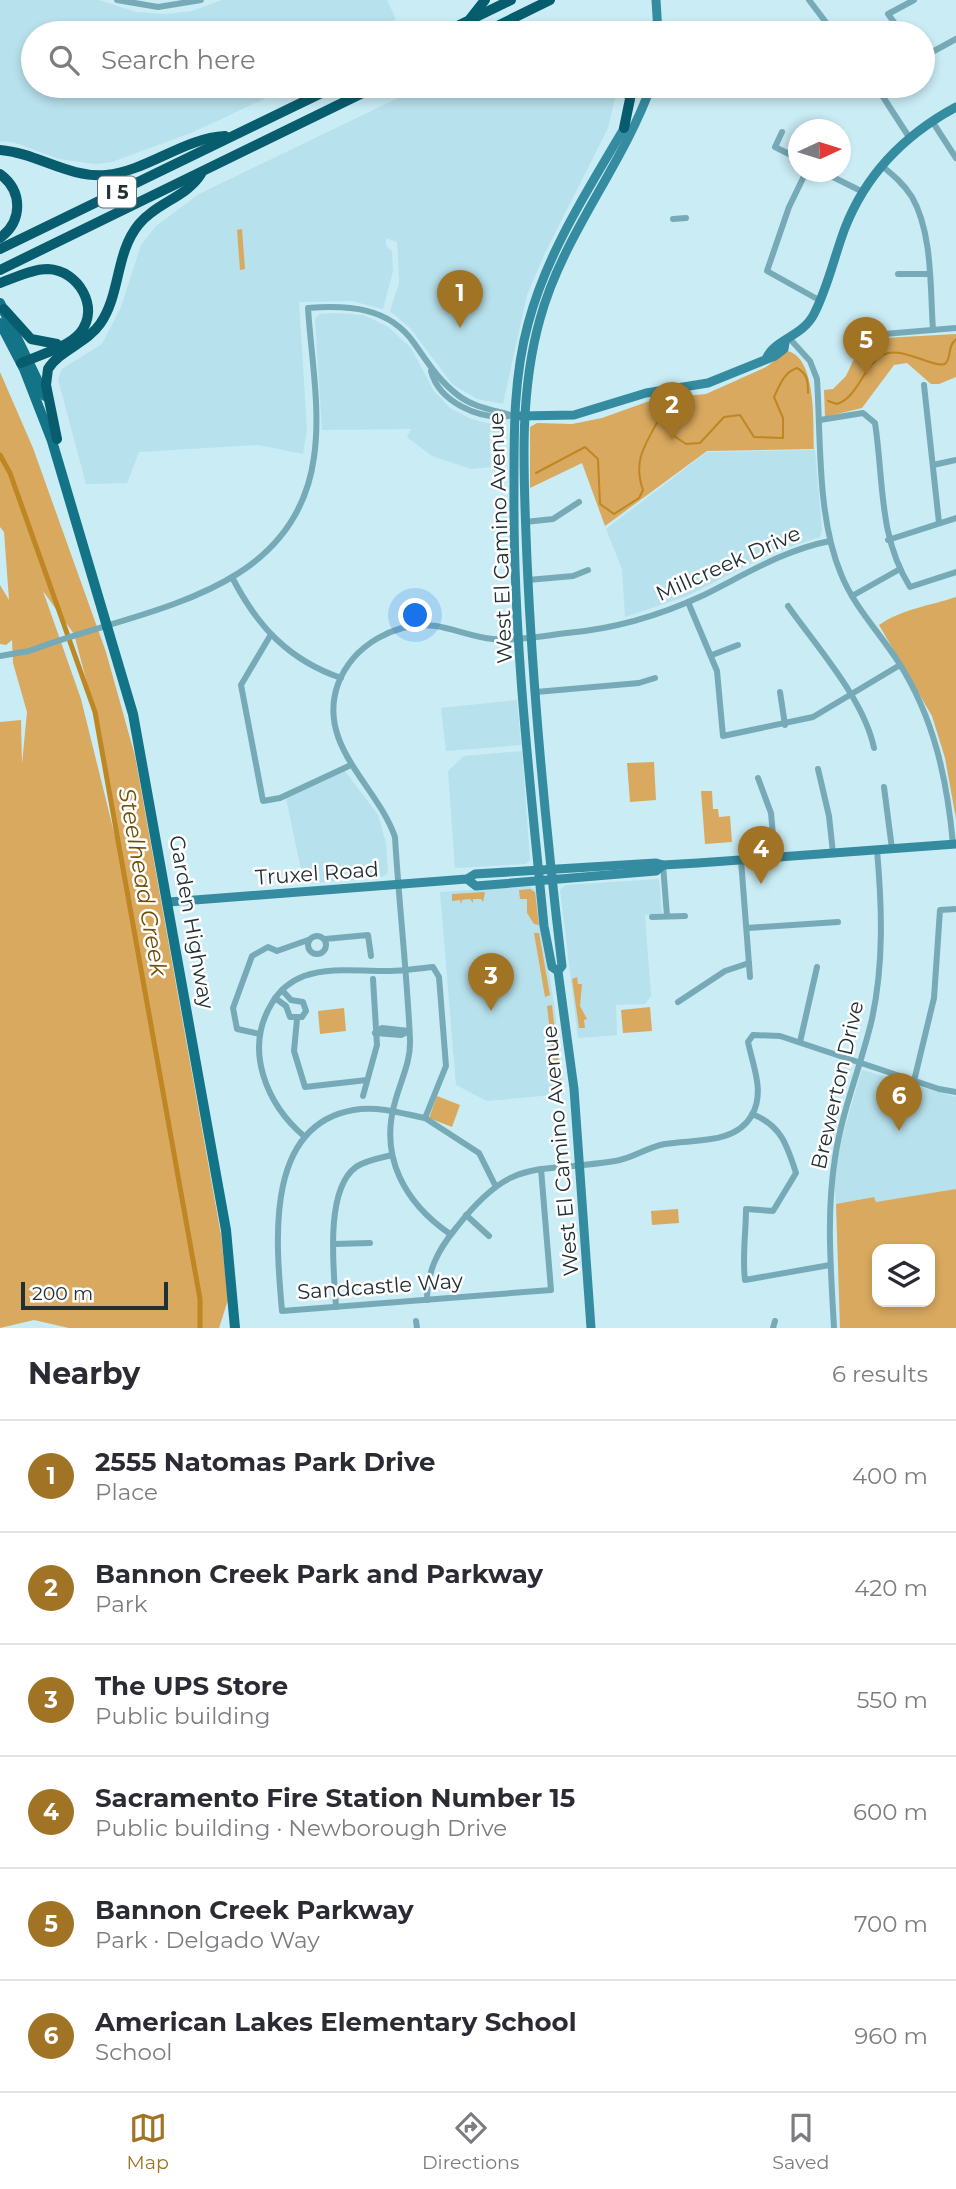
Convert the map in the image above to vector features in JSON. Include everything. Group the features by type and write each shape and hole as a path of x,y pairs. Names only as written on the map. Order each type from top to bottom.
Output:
{"highway":[{"path":"468,21 485,0"},
{"path":"468,21 511,0"},
{"path":"508,21 551,0"},
{"name":"I 5","path":"0,249 312,98"},
{"name":"I 5","path":"2,269 353,98"},
{"path":"624,128 630,98"},
{"path":"0,150 76,173 105,175 128,170 216,136 234,136"},
{"path":"27,364 83,341 100,324 126,245 139,223 158,206 195,184 203,172"},
{"path":"0,174 14,189 18,208 11,228 0,237"},
{"path":"4,282 48,270 62,272 77,283 87,301 88,318 79,334 51,365 45,380 57,439"},
{"path":"2,306 31,339 65,348"}],"main road":[{"path":"656,0 657,21"},
{"name":"West El Camino Avenue","path":"592,1328 568,1035 558,971 552,967 540,882 519,638 513,537 514,416 522,350 547,267 639,98"},
{"name":"West El Camino Avenue","path":"558,971 562,966 530,636 524,416 534,340 548,293 565,253 645,98"},
{"path":"514,416 574,415 646,393 708,383 775,356 814,314 845,228 863,192 881,166 909,138 956,107"},
{"name":"Garden Highway","path":"2,306 57,439 78,529"},
{"name":"Garden Highway","path":"0,323 27,364 139,738 228,1241 235,1328"},
{"name":"Truxel Road","path":"169,902 467,879 475,874 741,860 954,844"},
{"name":"Truxel Road","path":"467,879 476,886 540,882 656,871 659,864"}],"street":[{"path":"117,0 158,7 201,0"},
{"path":"810,0 825,21"},
{"path":"893,21 888,14 914,0"},
{"path":"935,51 956,40"},
{"path":"884,98 909,138"},
{"path":"932,121 956,158"},
{"path":"782,132 775,147 788,154"},
{"path":"881,166 902,184 915,203 929,274 933,330"},
{"path":"801,182 789,207 767,271 818,302"},
{"path":"843,182 863,192"},
{"path":"673,219 686,218"},
{"path":"898,274 929,274"},
{"path":"0,656 38,648 206,592 233,579 265,555 284,532 303,497 312,469 316,432 308,308 357,308 383,316 412,340 443,393 464,407 491,416 514,416"},
{"path":"869,339 884,334 956,328"},
{"path":"790,339 813,366 830,541 852,596 900,665 924,711 947,788 954,844"},
{"path":"925,386 939,523"},
{"path":"820,420 863,413 869,415 875,423 881,505 888,540 910,587 956,572"},
{"path":"933,465 956,460"},
{"path":"525,522 553,519 579,502"},
{"path":"888,540 956,518"},
{"name":"Millcreek Drive","path":"392,1156 392,1111 409,1055 395,837 391,826 351,765 338,741 335,727 335,697 341,678 356,656 370,643 404,627 432,626 485,638 519,638 614,626 688,602 786,553 830,541"},
{"path":"852,596 900,569"},
{"path":"528,580 573,576 588,570"},
{"path":"233,579 250,611 270,636 307,664 341,678"},
{"path":"688,602 712,655 719,683 723,736 813,718 900,665"},
{"path":"788,607 849,696 874,748"},
{"path":"270,636 240,685 263,801 280,797 351,765"},
{"path":"712,655 738,645"},
{"path":"536,692 639,683 655,678"},
{"path":"780,692 785,725"},
{"path":"818,769 829,816 833,853"},
{"path":"758,778 771,813 775,857"},
{"path":"884,787 892,849"},
{"name":"Brewerton Drive","path":"834,1328 830,1213 835,1159 845,1110 872,1019 881,959 882,914 877,850"},
{"path":"741,860 750,977"},
{"path":"659,864 667,916"},
{"path":"914,1081 934,998 940,910 956,909"},
{"path":"652,917 685,916"},
{"path":"747,928 838,922"},
{"path":"260,1034 237,1029 233,1008 252,956 268,947 277,951 313,936 325,939 368,935 371,956"},
{"path":"308,940 307,948 312,954 320,954 325,951 325,939"},
{"path":"320,954 322,972"},
{"path":"678,1002 724,971 749,963"},
{"path":"305,1137 287,1120 268,1090 259,1059 260,1034 275,998 298,978 322,972 433,967 439,977 446,1066 425,1118 479,1153 495,1185"},
{"path":"800,1042 817,967"},
{"path":"363,1096 377,1045 373,979"},
{"path":"282,990 291,1000 300,1000 305,1005 304,1014 297,1019 294,1051 304,1087 367,1080"},
{"path":"275,998 286,1006 290,1017 297,1019"},
{"path":"375,1033 401,1035 409,1031"},
{"path":"427,1300 432,1264 450,1234 495,1185 511,1176 541,1168 622,1160 663,1144 728,1135 742,1127 752,1114 758,1091 748,1042 750,1037 773,1034 914,1081 956,1092"},
{"name":"Sandcastle Way","path":"425,1118 371,1109 344,1113 319,1125 305,1137 291,1158 282,1184 277,1247 282,1311 551,1290 541,1168"},
{"path":"752,1114 771,1121 789,1151 796,1173 773,1211 746,1209 747,1252 743,1261 745,1280 830,1265"},
{"path":"336,1307 334,1244 338,1196 343,1182 363,1163 392,1156 401,1182 413,1202 450,1234"},
{"path":"466,1215 489,1236"},
{"path":"334,1244 370,1243"}],"shaded area":[{"path":"0,0 99,0 136,12 165,14 192,11 222,0 387,0 396,19 21,21 21,98 266,98 193,132 112,162 95,164 59,159 13,142 0,141"},
{"path":"398,98 615,98 608,128 545,253 527,295 503,404 477,399 452,384 410,328 390,311 399,283 398,256 397,242 386,238 386,246 392,251 393,271 383,309 352,301 299,302 307,430 303,454 258,445 139,452 127,483 86,484 58,379 62,369 102,344 121,307 141,245 156,226 199,194"},
{"path":"242,229 245,269 240,270 237,230"},
{"path":"320,314 363,315 387,326 411,348 434,391 450,408 471,419 503,427 504,431 489,432 491,467 471,469 432,456 407,437 411,429 322,430 315,319"},
{"path":"956,334 956,377 939,384 931,384 907,363 894,365 862,408 825,417 824,390 833,389 846,376 853,361 884,338"},
{"path":"788,351 797,356 809,379 814,449 707,451 605,526 582,463 530,488 530,427 537,423 572,424 602,418 655,399 706,394 766,367"},
{"path":"0,372 33,448 106,652 135,756 221,1235 228,1300 219,1328 69,1328 34,1320 0,1328 0,722 21,720 22,764 27,712 13,663 12,640 6,645 0,644 0,585 9,600 4,532 0,527","holes":["43,591 74,634 95,713 128,889 81,699"]},
{"path":"815,450 822,530 820,537 774,552 687,596 625,617 622,569 606,529 707,452"},
{"path":"956,597 956,819 945,758 932,716 879,625 906,611"},
{"path":"517,700 521,745 446,751 441,708"},
{"path":"522,751 530,860 526,864 455,868 448,771 464,756"},
{"path":"654,762 656,800 630,802 627,763"},
{"path":"345,771 378,815 386,843 388,873 381,877 304,884 286,798"},
{"path":"701,791 712,791 713,809 718,809 719,817 730,816 732,842 705,844"},
{"path":"659,879 662,913 645,915 651,996 645,1004 616,1005 617,1035 578,1038 560,890 565,885"},
{"path":"529,886 536,890 555,1010 564,1094 487,1101 456,1085 440,892"},
{"path":"530,889 535,892 539,925 534,924 527,913 527,899 520,899 519,890"},
{"path":"485,892 483,902 481,899 473,899 473,903 470,899 462,900 461,904 460,900 452,901 452,894"},
{"path":"534,933 539,933 550,995 545,997"},
{"path":"577,977 578,984 582,984 580,1006 587,1019 584,1020 585,1028 579,1028 572,979"},
{"path":"552,1005 561,1084 556,1084 547,1006"},
{"path":"650,1007 652,1031 623,1033 621,1010"},
{"path":"344,1008 346,1031 320,1034 318,1011"},
{"path":"862,1070 956,1097 956,1189 875,1202 874,1197 836,1204 834,1179 839,1147"},
{"path":"437,1096 460,1105 452,1127 429,1118"},
{"path":"956,1189 956,1328 840,1328 836,1204 874,1197 876,1202"},
{"path":"678,1209 679,1223 652,1225 651,1211"}],"waterway":[{"path":"828,401 837,404 851,395 871,365 885,354 901,353 942,365 948,360 951,345 956,339"},
{"path":"536,473 585,447 598,459 600,504 614,514 639,498 643,490 640,462 644,446 658,421 667,423 674,436 686,444 700,443 724,417 740,415 754,437 783,438 783,418 774,397 780,384 788,373 797,368 805,376 808,393"},
{"name":"Steelhead Creek","path":"0,455 10,473 95,712 200,1299 200,1328"}],"place":[{"name":"2555 Natomas Park Drive","path":"460,328"},
{"name":"Bannon Creek Parkway","path":"866,375"},
{"name":"Bannon Creek Park and Parkway","path":"672,440"},
{"name":"Sacramento Fire Station Number 15","path":"761,884"},
{"name":"The UPS Store","path":"491,1011"},
{"name":"American Lakes Elementary School","path":"899,1131"}]}
